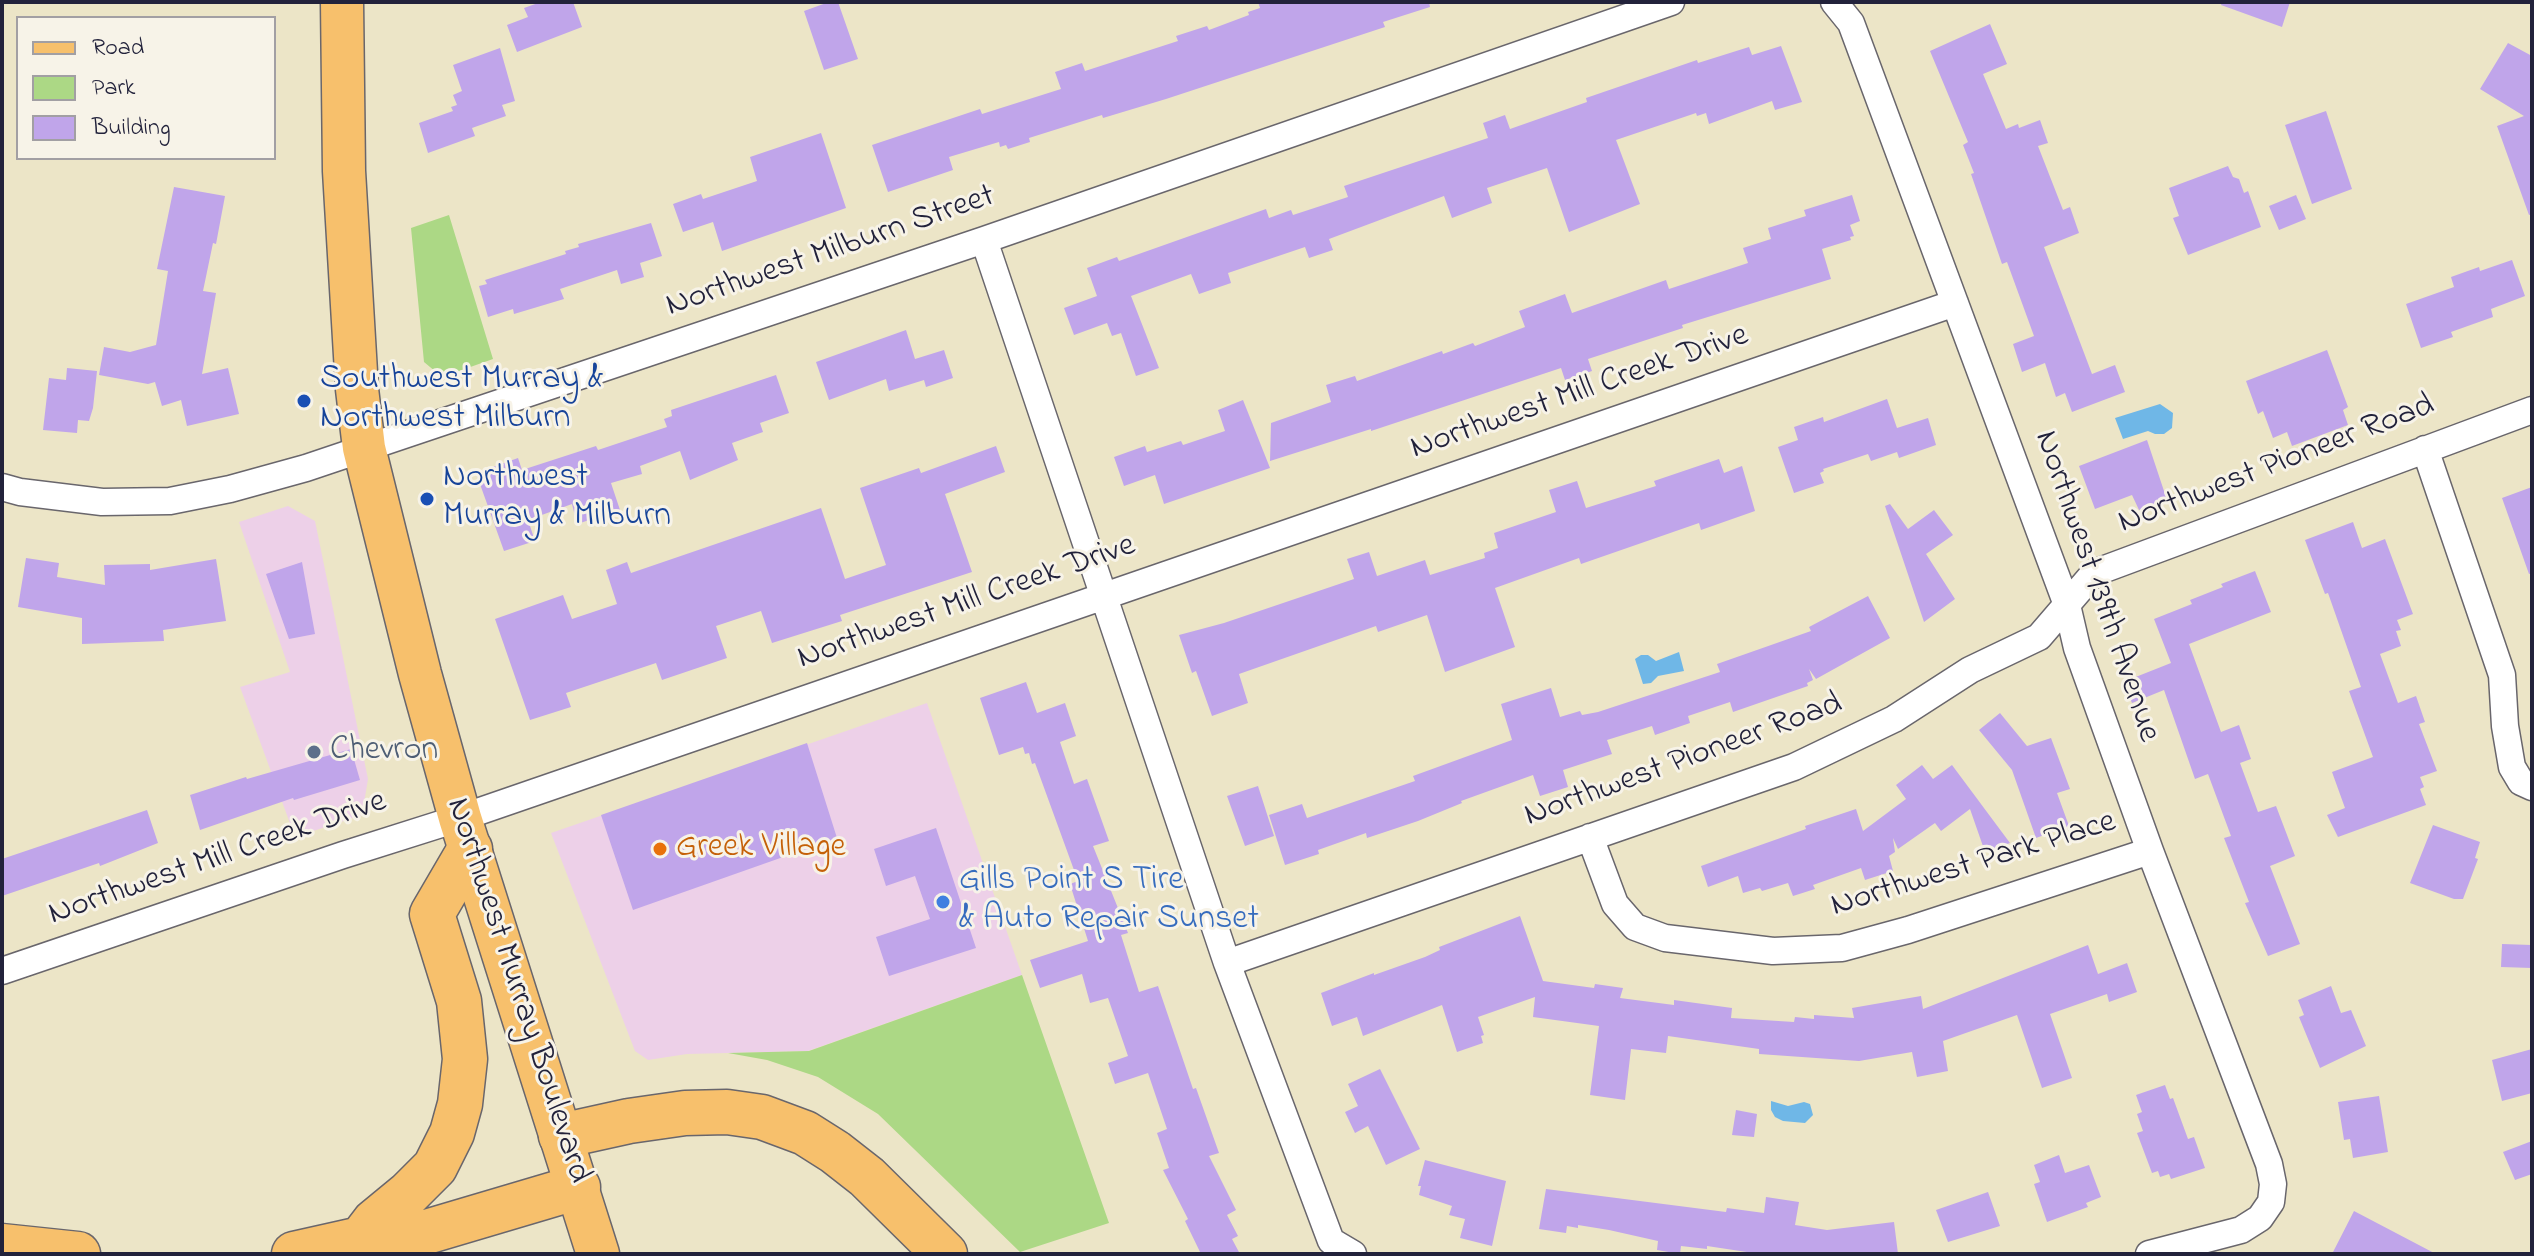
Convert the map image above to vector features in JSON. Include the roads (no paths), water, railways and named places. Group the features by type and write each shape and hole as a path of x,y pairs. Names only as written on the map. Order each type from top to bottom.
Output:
{"highway":[{"path":"361,1239 374,1222 435,1167 452,1133 460,1104 465,1059 459,1001 432,914 465,833"},
{"path":"561,1136 685,1113 727,1112 762,1117 805,1133 835,1152 867,1177 945,1254"},
{"path":"294,1254 361,1239 389,1243 578,1187"},
{"path":"2,1246 78,1254"}],"main road":[{"name":"Northwest Murray Boulevard","path":"342,2 344,171 357,389 364,448 420,674 465,833 598,1254"}],"street":[{"name":"Northwest Milburn Street","path":"2,487 102,502 170,501 264,480 984,240 1671,2"},
{"name":"Northwest 139th Avenue","path":"1834,2 1851,23 2067,605 2077,648 2150,851 2269,1164 2273,1184 2271,1202 2260,1218 2241,1230 2149,1254"},
{"path":"984,240 1227,963 1342,1248"},
{"name":"Northwest Mill Creek Drive","path":"2,971 343,855 465,833 1103,595 1955,303"},
{"name":"Northwest Pioneer Road","path":"1227,963 1794,767 1894,719 1970,670 2039,637 2094,573 2532,410"},
{"path":"2425,449 2502,675 2505,726 2512,767 2521,782 2532,787"},
{"name":"Northwest Park Place","path":"1590,837 1615,904 1635,927 1665,938 1773,951 1842,948 1908,930 2150,851"}],"water":[{"path":"2160,404 2173,413 2172,428 2164,434 2148,431 2123,439 2115,418"},
{"path":"1679,652 1684,671 1658,676 1651,683 1643,684 1635,659 1648,655 1656,661"},
{"path":"1771,1101 1788,1106 1804,1102 1810,1104 1813,1115 1805,1123 1783,1121 1775,1117"}],"place":[{"name":"Southwest Murray & Northwest Milburn","path":"304,401"},
{"name":"Northwest Murray & Milburn","path":"427,499"},
{"name":"Chevron","path":"314,752"},
{"name":"Greek Village","path":"660,849"},
{"name":"Gills Point S Tire & Auto Repair Sunset","path":"943,902"}]}
